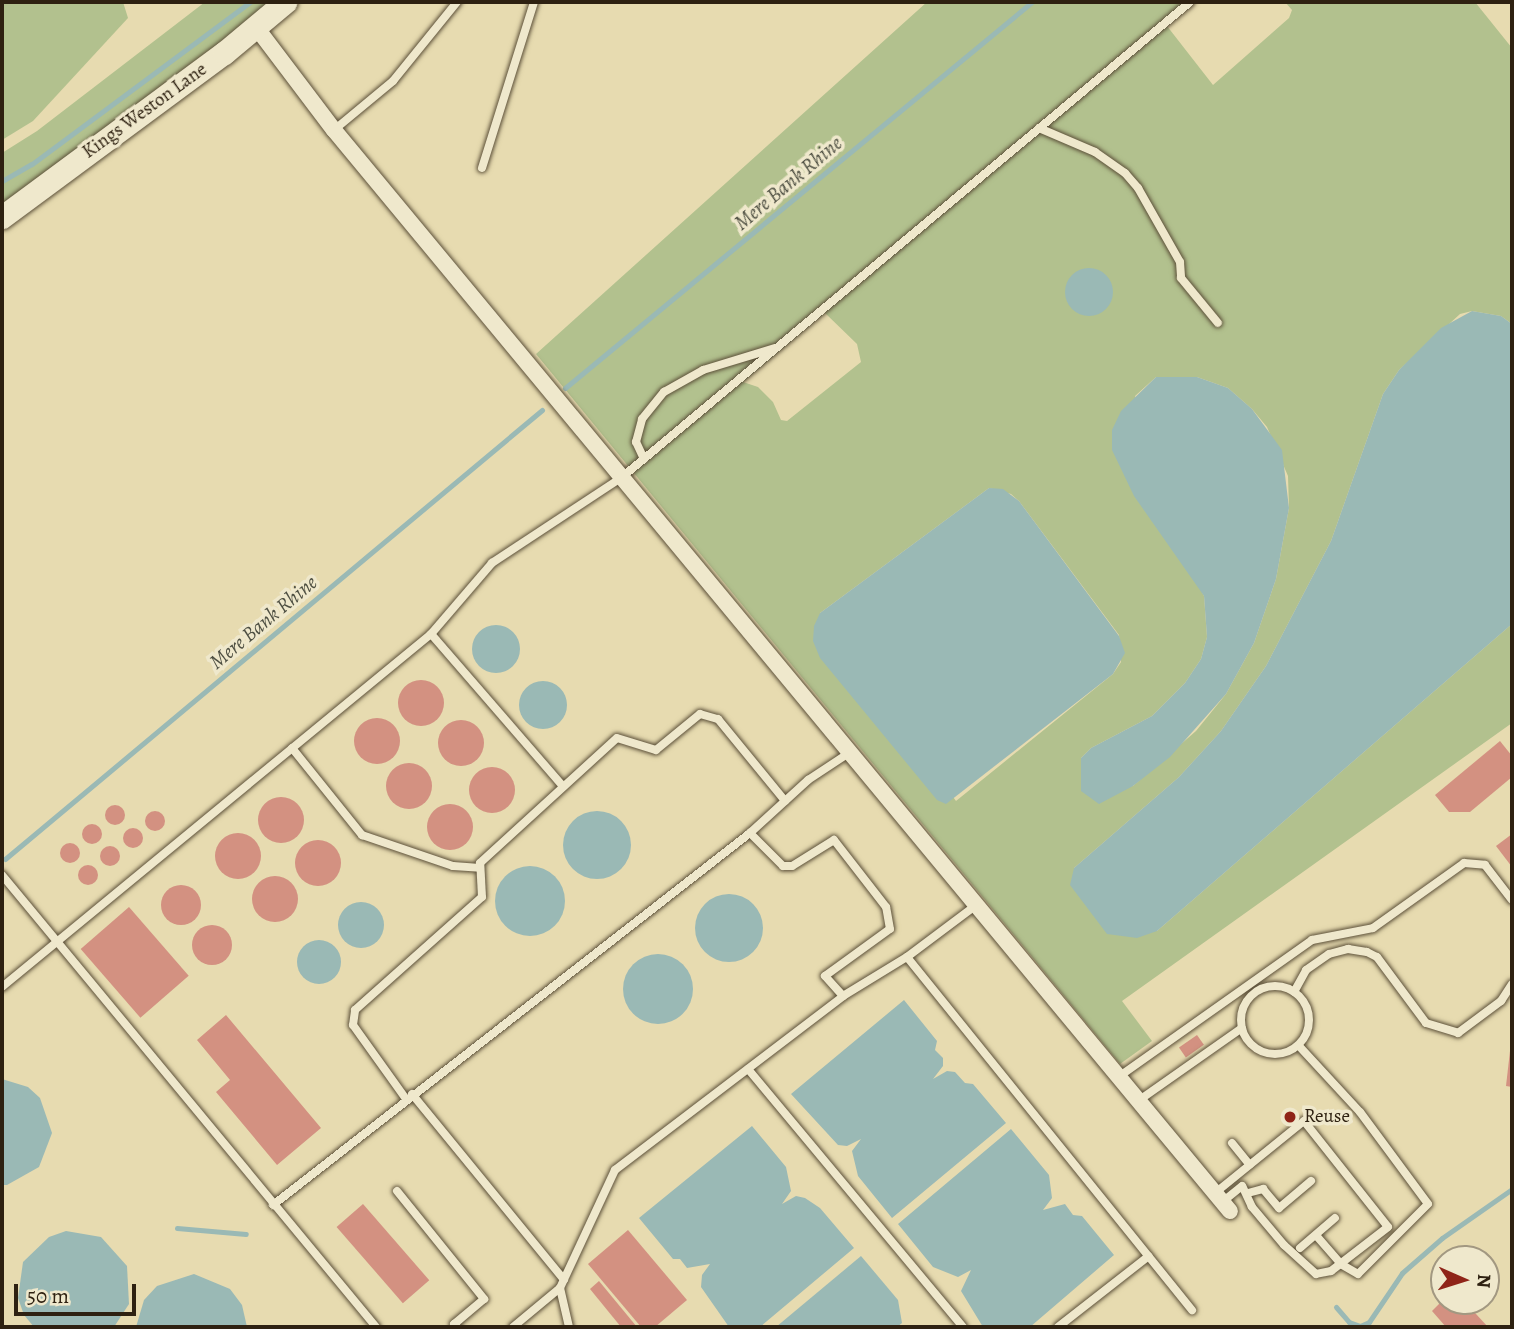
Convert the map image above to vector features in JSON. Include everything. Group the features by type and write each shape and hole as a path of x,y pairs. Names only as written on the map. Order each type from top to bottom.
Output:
{"street":[{"name":"Kings Weston Lane","path":"2,217 256,27 285,2"},
{"path":"256,27 334,130 1222,1202"}],"lane":[{"path":"334,130 393,81 457,2"},
{"path":"482,168 534,2"},
{"path":"2,987 431,634 492,562 621,478 1190,2"},
{"path":"1039,128 1095,152 1131,181 1180,262 1181,278 1218,323"},
{"path":"644,459 636,442 642,419 664,393 703,370 778,346"},
{"path":"431,634 562,785"},
{"path":"569,1327 562,1284 353,1025 355,1010 482,897 480,868 562,785 617,738 656,750 700,714 718,719 785,801"},
{"path":"292,748 362,835 453,866 480,868"},
{"path":"273,1205 849,753"},
{"path":"750,833 783,866 792,866 834,840 886,907 890,929 825,976 843,996"},
{"path":"1117,1078 1312,940 1373,928 1464,863 1485,865 1512,900"},
{"path":"2,875 59,939 75,965 376,1327"},
{"path":"513,1327 562,1284 615,1170 843,996 907,957 975,906"},
{"path":"1294,992 1306,970 1329,954 1348,949 1367,952 1377,957 1426,1023 1458,1033 1501,1001 1512,984"},
{"path":"907,957 1192,1310"},
{"path":"1253,982 1258,990"},
{"path":"1271,986 1294,992 1307,1006 1310,1020 1298,1046 1272,1055 1248,1041 1242,1028 1244,1007 1258,990 1271,986"},
{"path":"1137,1102 1242,1028"},
{"path":"1298,1046 1360,1112 1428,1204 1366,1270 1358,1274 1341,1264 1316,1235"},
{"path":"748,1069 963,1327"},
{"path":"1304,1121 1388,1227 1341,1264 1324,1274 1311,1273 1252,1207 1248,1192 1242,1186 1222,1202 1250,1165 1304,1121"},
{"path":"1232,1143 1250,1165"},
{"path":"1248,1192 1263,1189 1279,1208 1311,1181"},
{"path":"397,1191 484,1299 454,1324 457,1327"},
{"path":"1300,1248 1335,1218"},
{"path":"1058,1327 1149,1255"}],"green space":[{"path":"2,2 123,2 128,18 33,121 2,140"},
{"path":"205,2 274,2 2,205 2,153 37,131"},
{"path":"927,2 1192,2 1167,26 1213,85 1289,18 1292,10 1285,2 1475,2 1512,48 1512,324 1501,316 1472,311 1460,314 1399,370 1383,394 1331,541 1266,666 1221,731 1179,777 1074,868 1157,931 1512,624 1512,723 1122,1001 1152,1041 1120,1064 536,354","holes":["825,313 857,344 861,362 787,421 781,420 773,402 758,387 743,382","1156,377 1197,377 1228,388 1252,409 1267,427 1288,476 1289,508 1276,579 1254,643 1226,694 1196,731 1133,786 1081,790 1081,758 1091,748 1152,716 1185,683 1201,659 1207,637 1204,596 1193,575 1135,396","989,488 1011,494 1019,501 1119,635 1121,662 1113,674 956,801 820,613"]}],"water":[{"path":"1089,268 1106,275 1113,292 1106,309 1089,316 1072,309 1065,292 1072,275"},
{"path":"1472,311 1501,316 1512,324 1512,624 1157,931 1137,938 1107,934 1070,885 1074,868 1179,777 1221,731 1266,666 1331,541 1383,394 1399,370 1441,328"},
{"path":"1156,377 1197,377 1228,388 1252,409 1282,450 1289,508 1276,579 1254,643 1226,694 1170,757 1133,786 1099,804 1081,791 1081,758 1091,748 1152,716 1185,683 1201,659 1207,637 1204,596 1134,496 1112,450 1112,430 1121,411"},
{"path":"989,488 1003,489 1019,501 1119,636 1125,653 1113,674 946,804 937,800 820,658 813,641 814,626 820,613"},
{"path":"496,625 513,632 520,649 513,666 496,673 479,666 472,649 479,632"},
{"path":"543,681 560,688 567,705 560,722 543,729 526,722 519,705 526,688"},
{"path":"597,811 610,813 621,821 629,832 629,858 621,869 610,877 597,879 584,877 573,869 565,858 563,845 565,832 573,821 584,813"},
{"path":"530,866 555,876 565,901 555,926 530,936 505,926 495,901 505,876"},
{"path":"729,894 742,897 753,904 760,915 763,928 760,941 753,952 742,959 729,962 716,959 705,952 698,941 695,928 698,915 705,904 716,897"},
{"path":"361,902 377,909 384,925 377,941 361,948 345,941 338,925 345,909"},
{"path":"319,940 334,947 341,962 334,977 319,984 304,977 297,962 304,947"},
{"path":"651,954 665,954 678,960 687,969 693,989 691,1002 683,1014 665,1024 651,1024 638,1018 629,1009 623,996 623,982 629,969 638,960"},
{"path":"904,1000 937,1041 935,1050 943,1058 943,1066 933,1079 947,1071 955,1072 965,1083 973,1084 1006,1123 892,1218 858,1176 852,1151 861,1139 847,1146 838,1145 791,1094"},
{"path":"2,1079 28,1087 40,1098 52,1133 39,1167 7,1185 2,1185"},
{"path":"752,1126 786,1167 791,1191 782,1204 796,1196 805,1198 820,1208 854,1248 760,1327 729,1327 701,1287 702,1275 710,1264 687,1268 680,1259 673,1259 639,1218"},
{"path":"1011,1129 1049,1175 1052,1198 1043,1210 1065,1204 1073,1215 1082,1216 1114,1255 1030,1327 983,1327 961,1291 971,1270 958,1277 933,1267 898,1224"},
{"path":"66,1231 101,1237 127,1266 129,1304 114,1327 34,1327 24,1315 18,1298 23,1262 49,1237"},
{"path":"861,1256 898,1300 902,1323 897,1327 776,1327"},
{"path":"194,1274 230,1289 242,1305 247,1327 136,1327 144,1300 157,1286"}],"building":[{"path":"421,680 437,687 444,703 437,719 421,726 405,719 398,703 405,687"},
{"path":"377,718 393,725 400,741 393,757 377,764 361,757 354,741 361,725"},
{"path":"461,720 477,727 484,743 477,759 461,766 445,759 438,743 445,727"},
{"path":"1500,741 1512,756 1512,777 1470,812 1449,812 1435,795"},
{"path":"409,763 425,770 432,786 425,802 409,809 393,802 386,786 393,770"},
{"path":"492,767 508,774 515,790 508,806 492,813 476,806 469,790 476,774"},
{"path":"281,797 297,804 304,820 297,836 281,843 265,836 258,820 265,804"},
{"path":"450,804 466,811 473,827 466,843 450,850 434,843 427,827 434,811"},
{"path":"111,805 119,805 125,815 119,825 111,825 105,819 105,811"},
{"path":"151,811 159,811 165,821 159,831 151,831 145,825 145,817"},
{"path":"88,824 96,824 102,834 96,844 88,844 82,838 82,830"},
{"path":"129,828 137,828 143,838 137,848 129,848 123,842 123,834"},
{"path":"238,833 254,840 261,856 254,872 238,879 222,872 215,856 222,840"},
{"path":"1512,834 1512,867 1496,846"},
{"path":"318,840 334,847 341,863 334,879 318,886 302,879 295,863 302,847"},
{"path":"66,843 74,843 80,853 74,863 66,863 60,857 60,849"},
{"path":"106,846 114,846 120,856 114,866 106,866 100,860 100,852"},
{"path":"84,865 92,865 98,875 92,885 84,885 78,879 78,871"},
{"path":"275,876 291,883 298,899 291,915 275,922 259,915 252,899 259,883"},
{"path":"181,885 195,891 201,905 195,919 181,925 167,919 161,905 167,891"},
{"path":"129,907 189,976 140,1018 81,949"},
{"path":"212,925 226,931 232,945 226,959 212,965 198,959 192,945 198,931"},
{"path":"226,1015 321,1128 277,1165 216,1092 230,1080 197,1040"},
{"path":"1197,1035 1204,1045 1186,1057 1179,1048"},
{"path":"1512,1051 1512,1087 1506,1086"},
{"path":"363,1204 429,1280 403,1303 337,1227"},
{"path":"628,1230 687,1300 655,1327 641,1327 588,1264"},
{"path":"599,1281 637,1327 621,1327 590,1289"},
{"path":"1436,1315 1477,1315 1488,1327 1446,1327"}],"waterway":[{"path":"2,181 32,164 250,2"},
{"name":"Mere Bank Rhine","path":"565,388 1032,2"},
{"name":"Mere Bank Rhine","path":"5,859 542,410"},
{"path":"1336,1307 1349,1322 1360,1326 1369,1322 1402,1273 1442,1238 1512,1189"},
{"path":"177,1228 246,1234"}],"place":[{"name":"Reuse","path":"1290,1117"}]}
